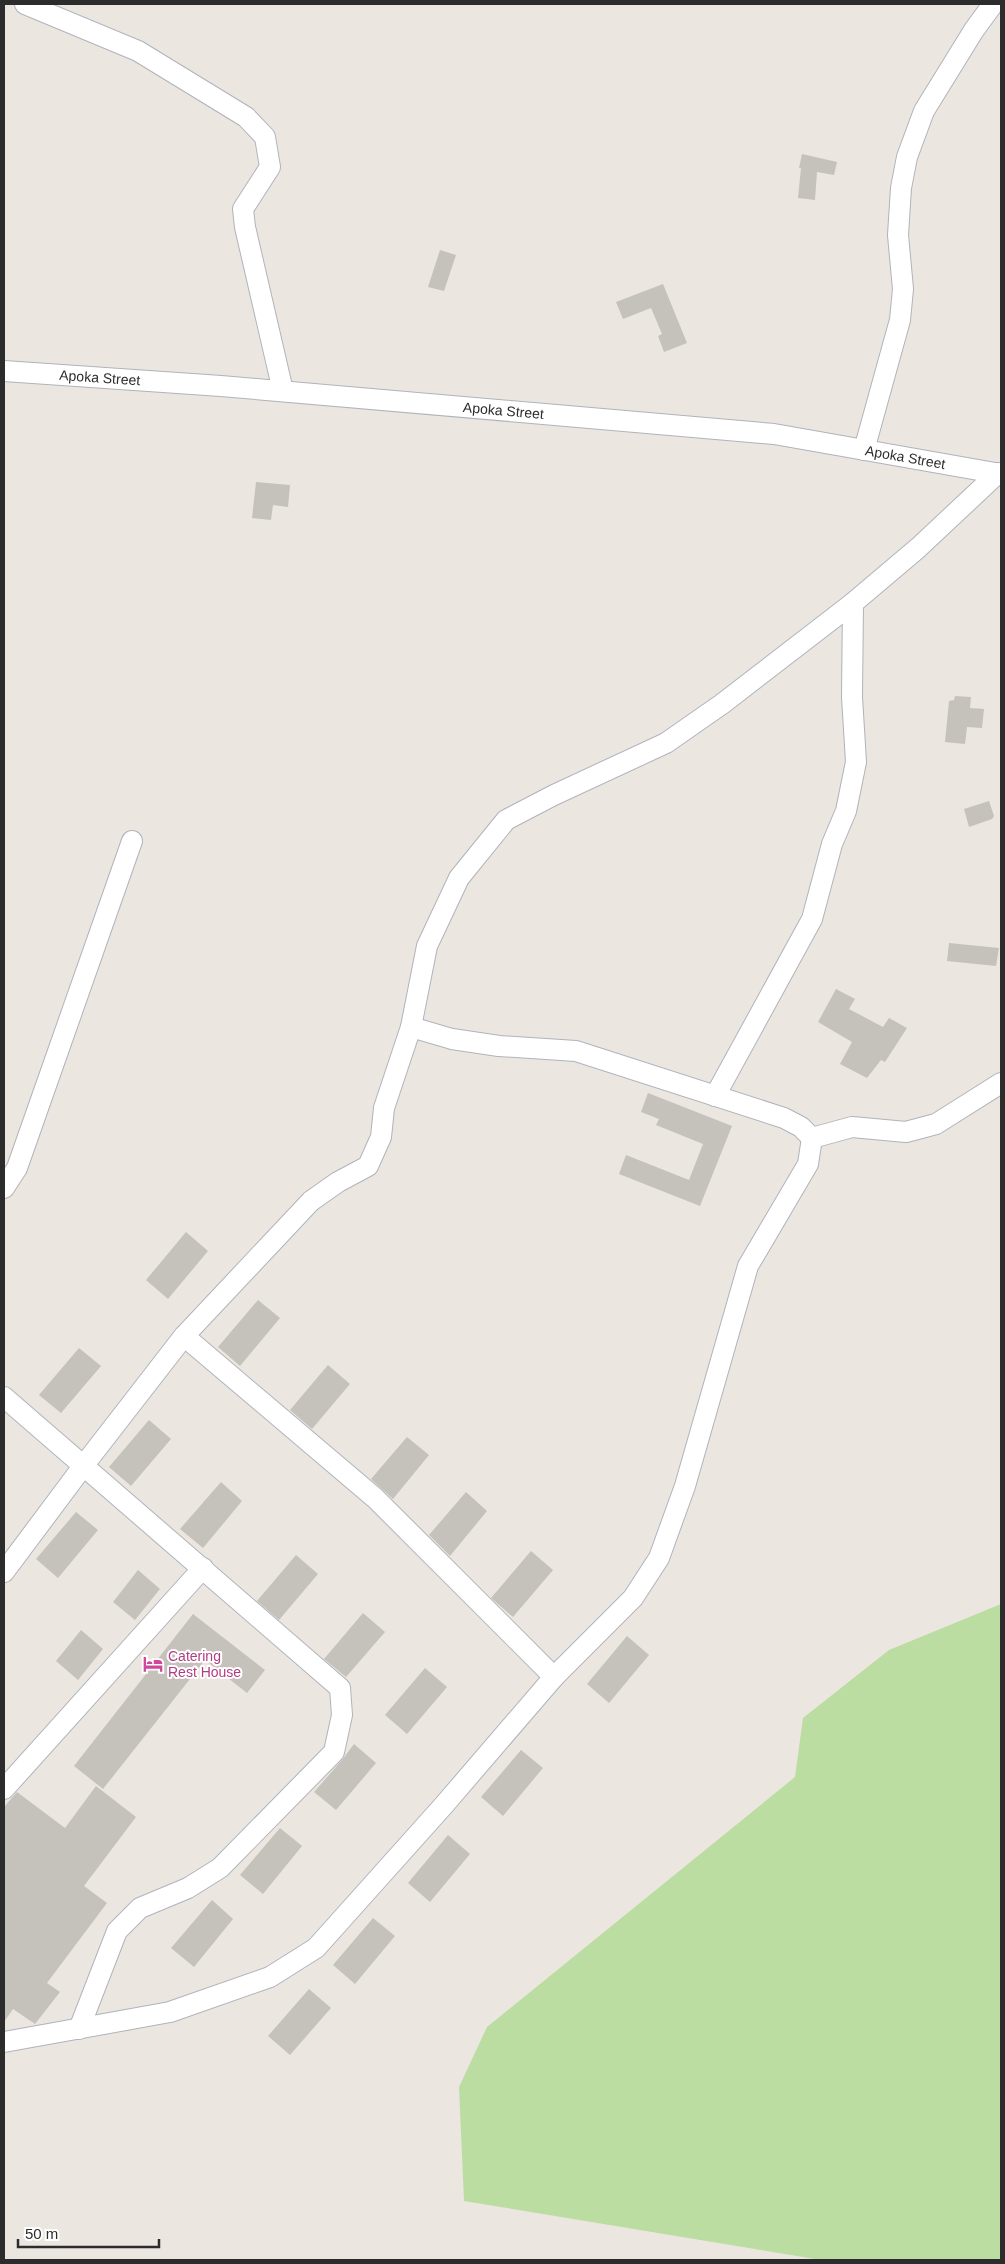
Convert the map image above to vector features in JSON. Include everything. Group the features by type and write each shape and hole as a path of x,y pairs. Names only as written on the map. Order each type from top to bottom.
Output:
{"street":[{"path":"26,4 138,51 246,117 265,137 270,167 243,209 244,227 283,392"},
{"path":"864,450 900,320 903,289 898,235 901,188 907,157 924,111 974,30 993,4"},
{"name":"Apoka Street","path":"4,371 283,392 774,434 1000,474"},
{"path":"4,1572 84,1464 184,1336 311,1201 338,1182 368,1166 381,1137 384,1108 411,1027 427,946 459,878 506,820 554,795 666,743 722,704 853,603 918,548 1000,474"},
{"path":"715,1096 812,919 832,844 846,811 856,762 852,697 853,603"},
{"path":"4,1188 17,1168 132,841"},
{"path":"411,1027 452,1039 498,1046 576,1051 784,1118 801,1127 812,1138"},
{"path":"812,1138 852,1127 906,1132 936,1124 1001,1083"},
{"path":"4,2042 170,2012 270,1977 316,1948 444,1805 554,1677 632,1598 659,1558 684,1486 748,1266 808,1164 812,1138"},
{"path":"184,1336 375,1498 554,1677"},
{"path":"4,1398 84,1464 340,1688 342,1715 334,1752 220,1868 188,1888 140,1908 117,1931 79,2029"},
{"path":"7,1779 203,1568"}],"green space":[{"path":"1001,1604 1001,2260 821,2260 464,2201 459,2087 487,2027 795,1777 803,1718 889,1650"}],"building":[{"path":"802,154 837,162 834,175 817,172 815,200 798,198 801,168 799,168"},
{"path":"440,250 456,255 444,291 428,287"},
{"path":"663,284 687,343 664,352 658,336 662,334 651,308 623,319 616,302"},
{"path":"256,482 290,485 288,507 273,505 271,520 252,518"},
{"path":"955,696 971,697 970,708 984,709 982,728 967,727 965,744 945,742 949,701 954,700"},
{"path":"989,801 994,816 992,819 969,827 964,809"},
{"path":"949,943 999,948 996,966 947,961"},
{"path":"836,989 855,999 849,1009 883,1027 889,1018 907,1028 885,1062 881,1060 867,1078 840,1064 852,1042 818,1022"},
{"path":"648,1093 732,1126 700,1206 619,1174 626,1155 689,1180 703,1144 656,1125 659,1119 641,1112"},
{"path":"186,1232 208,1251 168,1299 146,1280"},
{"path":"258,1300 280,1318 240,1366 218,1347"},
{"path":"79,1348 101,1366 61,1413 39,1395"},
{"path":"328,1365 350,1384 312,1429 290,1410"},
{"path":"149,1420 171,1439 131,1486 109,1467"},
{"path":"407,1437 429,1455 393,1499 371,1479"},
{"path":"221,1482 242,1501 203,1548 180,1529"},
{"path":"466,1492 487,1511 450,1556 429,1535"},
{"path":"76,1512 98,1530 58,1578 36,1559"},
{"path":"531,1551 553,1570 513,1617 491,1598"},
{"path":"296,1555 318,1574 279,1620 257,1601"},
{"path":"138,1570 160,1589 135,1620 113,1602"},
{"path":"363,1613 385,1632 346,1677 324,1659"},
{"path":"193,1614 265,1670 247,1693 205,1660 103,1789 74,1766"},
{"path":"81,1630 103,1649 78,1680 56,1661"},
{"path":"627,1636 649,1655 609,1703 587,1684"},
{"path":"425,1668 447,1687 407,1734 385,1715"},
{"path":"354,1744 376,1763 336,1810 314,1792"},
{"path":"521,1750 543,1768 503,1816 481,1797"},
{"path":"96,1786 136,1817 84,1886 107,1903 47,1983 60,1992 35,2024 13,2009 4,2022 4,1807 17,1792 65,1828"},
{"path":"280,1828 302,1846 263,1894 240,1875"},
{"path":"448,1835 470,1854 430,1902 408,1883"},
{"path":"212,1900 233,1919 194,1967 171,1948"},
{"path":"373,1918 395,1936 355,1984 333,1965"},
{"path":"309,1989 331,2008 290,2055 268,2036"}],"place":[{"name":"Catering Rest House","path":"153,1664"}]}
